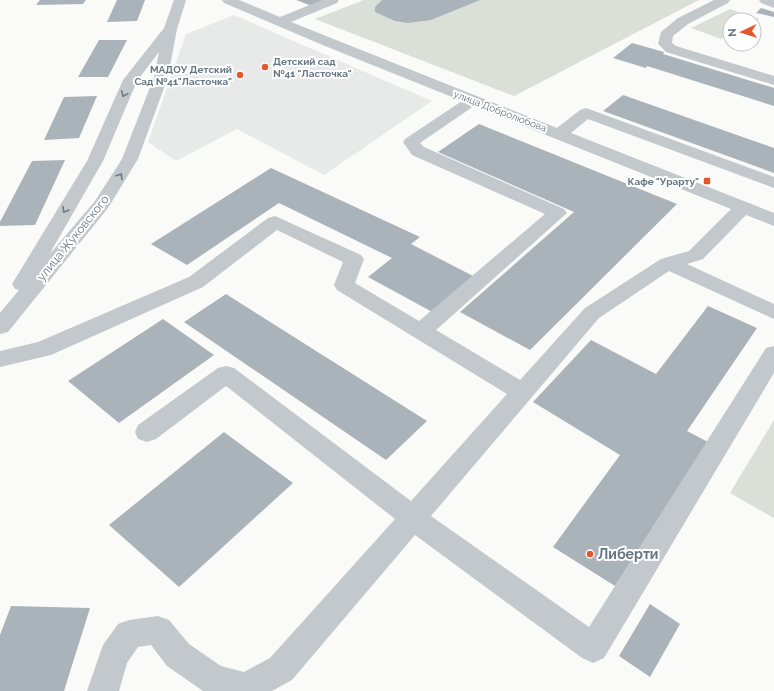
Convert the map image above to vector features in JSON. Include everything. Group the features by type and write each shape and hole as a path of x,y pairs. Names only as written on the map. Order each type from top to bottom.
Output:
{"street":[{"name":"улица Жуковского","path":"0,327 102,204 130,159 162,77 170,28 180,0"},
{"name":"улица Добролюбова","path":"228,0 279,22 774,220"},
{"path":"279,22 333,0"},
{"path":"724,0 682,21 666,35 665,44 671,49 774,81"},
{"path":"764,0 774,4"},
{"name":"улица Жуковского","path":"0,321 95,161 130,80 170,28"},
{"path":"421,331 558,213 418,151 411,142 473,100"},
{"path":"560,134 586,113 774,183"},
{"path":"103,691 114,656 129,634 158,630 178,655 214,680 246,688 281,669 592,313 668,263 696,255 743,208"},
{"path":"0,359 43,349 196,282 275,222 354,259 344,284 523,393"},
{"path":"668,263 774,312"},
{"path":"147,432 226,374 413,518 593,648 774,354"}],"shaded area":[{"path":"364,0 699,0 514,96 315,19"},
{"path":"730,9 739,12 724,12"},
{"path":"722,13 721,39 691,28"},
{"name":"Детский сад №41 \"Ласточка\"","path":"234,15 432,101 324,175 237,129 176,161 148,142 186,34"},
{"path":"774,420 774,518 730,493"}],"building":[{"path":"40,0 86,0 83,4 36,5"},
{"path":"117,0 145,0 137,21 107,22"},
{"path":"296,0 326,0 312,6"},
{"path":"382,0 480,0 431,20 408,23 395,21 375,12 375,7"},
{"path":"761,8 774,12 774,17 762,14 762,12 757,12"},
{"path":"99,40 127,40 108,77 78,77"},
{"path":"632,43 774,88 774,106 647,66 646,68 613,58"},
{"path":"623,95 774,148 774,173 603,111"},
{"path":"97,96 79,138 44,140 64,97"},
{"path":"479,124 677,204 530,350 460,312 574,212 438,152"},
{"path":"65,160 35,225 0,226 0,222 32,161"},
{"path":"271,168 420,237 411,244 477,278 436,314 368,277 392,258 279,203 187,265 151,244"},
{"path":"226,294 427,421 386,460 184,322"},
{"path":"708,306 757,328 687,431 708,442 615,586 553,547 620,455 533,402 591,340 656,374"},
{"path":"163,319 214,355 119,423 68,381"},
{"path":"224,432 293,483 179,587 109,525"},
{"path":"650,604 680,624 650,677 619,656"},
{"path":"11,606 90,608 64,691 0,691 0,635"}],"place":[{"name":"Детский сад №41 \"Ласточка\"","path":"265,67"},
{"name":"МАДОУ Детский Сад №41\"Ласточка\"","path":"240,75"},
{"name":"Кафе \"Урарту\"","path":"707,181"},
{"name":"Либерти","path":"590,554"}]}
